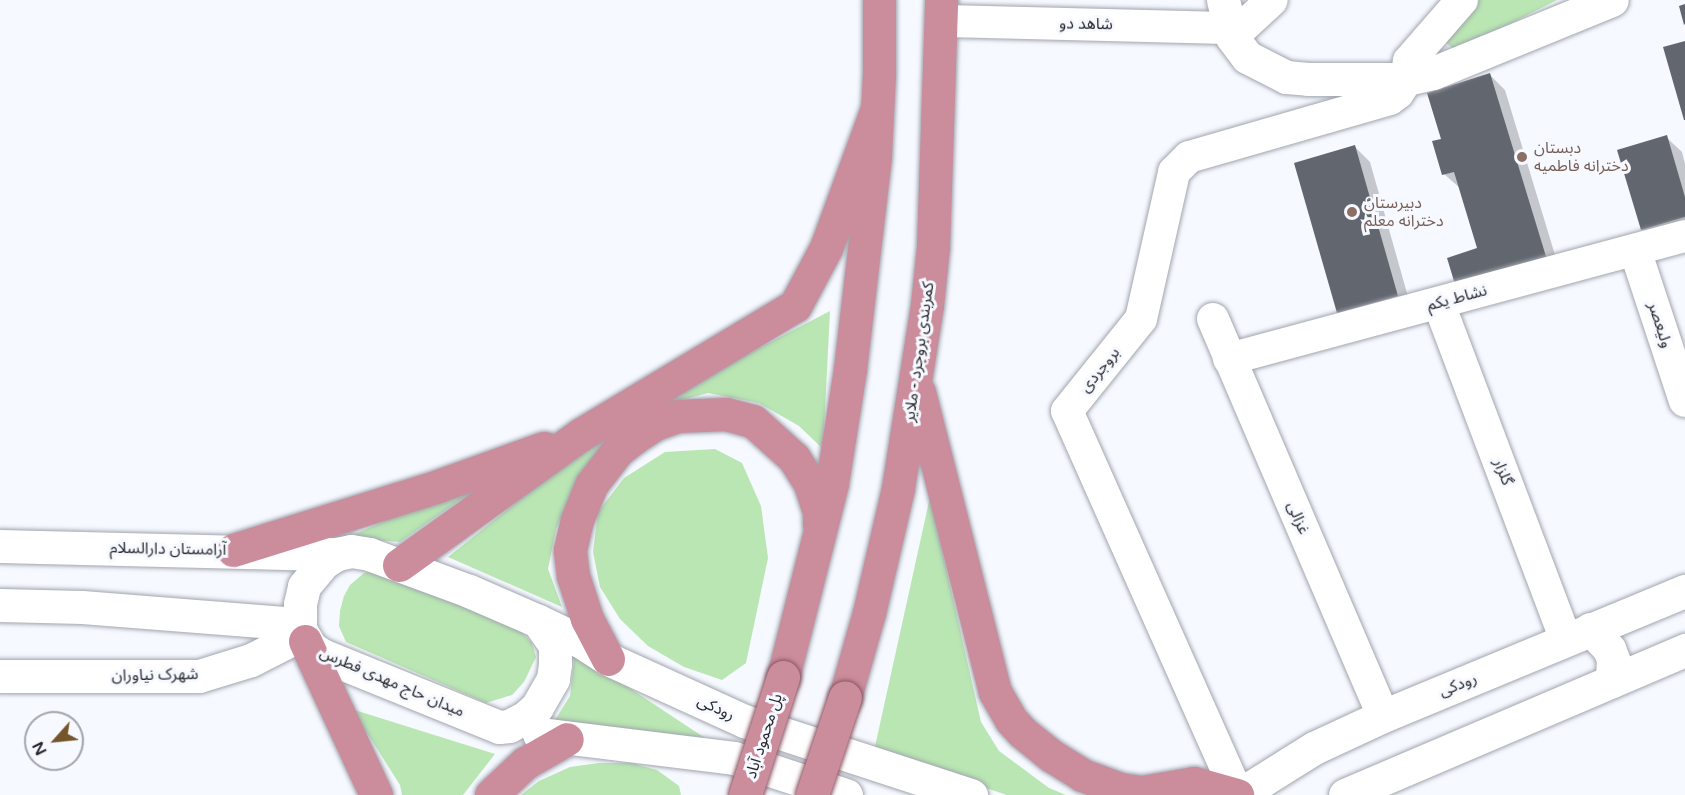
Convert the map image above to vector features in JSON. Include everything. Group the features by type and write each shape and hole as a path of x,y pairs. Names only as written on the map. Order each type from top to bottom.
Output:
{"highway":[{"path":"820,537 832,483 850,369 874,166 878,110 879,0"},
{"name":"کمربندی بروجرد - ملایر","path":"812,795 845,697 869,613 898,488 916,380 933,247 942,10"},
{"path":"399,565 580,435 795,306 826,248 878,110"},
{"path":"916,380 995,692 1011,720 1052,756 1082,775 1120,789 1142,792 1194,783 1238,795"},
{"path":"608,659 586,619 573,576 570,550 577,520 591,485 618,450 655,424 677,416 701,413 726,414 753,421 794,458 810,484 819,511 820,537"},
{"path":"233,550 438,486 580,435"},
{"name":"پل محمود آباد","path":"745,795 783,677 820,537"},
{"path":"302,633 376,795"},
{"path":"491,795 525,764 567,739"}],"main road":[{"path":"1228,22 1247,57 1286,77 1407,79 1433,73 1612,0"},
{"name":"آرامستان دارالسلام","path":"0,546 337,554"},
{"path":"0,605 82,607 302,633 300,604 304,586 323,563 337,554 351,551 369,554 538,621 555,645 553,678 537,707 526,717 510,726 499,727"},
{"name":"رودکی","path":"1238,795 1314,748 1383,716 1685,591"},
{"name":"رودکی","path":"538,621 580,641 608,659 744,721 971,795"},
{"name":"شهرک نیاوران","path":"0,676 198,676 252,660 302,633"},
{"name":"میدان حاج مهدی فطرس","path":"302,633 322,655 499,727"},
{"path":"1578,635 1609,649 1613,659 1612,681"},
{"path":"1345,795 1685,650"},
{"path":"499,727 567,739 734,758 846,795"}],"street":[{"path":"1228,22 1272,0"},
{"path":"1407,79 1409,61 1462,0"},
{"name":"شاهد دو","path":"942,10 1228,22"},
{"name":"بروجردی","path":"1238,795 1067,411 1141,319 1174,172 1189,157 1390,99 1398,93 1407,79"},
{"name":"نشاط یکم","path":"1229,359 1685,236"},
{"name":"ولیعصر","path":"1635,250 1685,401"},
{"name":"گلزار","path":"1439,304 1578,635"},
{"name":"غزالی","path":"1213,319 1383,716"}],"green space":[{"path":"1477,0 1557,0 1456,51 1445,42"},
{"path":"830,311 823,449 799,426 759,403 708,393 663,405 580,476 556,529 548,569 562,607 448,557 617,422"},
{"path":"715,449 742,463 761,506 768,558 746,663 722,680 684,667 648,646 620,619 600,587 593,552 598,512 624,478 665,452"},
{"path":"505,468 400,542 346,538"},
{"path":"930,497 981,722 999,751 1049,788 1066,795 1007,795 874,751"},
{"path":"374,571 516,626 532,643 536,657 524,682 512,695 486,703 346,642 339,626 344,596 350,585 364,573"},
{"path":"575,652 708,740 555,720 570,696"},
{"path":"345,707 495,754 463,795 402,795 400,785 369,736"},
{"path":"599,763 631,763 657,770 679,786 681,795 521,795 539,781 570,767"}],"building":[{"path":"1685,4 1685,24 1684,25 1679,6"},
{"path":"1685,41 1685,120 1684,120 1663,47"},
{"path":"1490,73 1548,263 1457,291 1447,258 1477,248 1454,172 1442,175 1432,141 1441,139 1427,93"},
{"path":"1667,135 1685,197 1685,217 1641,230 1617,150"},
{"path":"1355,145 1398,296 1337,313 1294,163"}],"place":[{"name":"دبستان دخترانه فاطمیه","path":"1522,157"},
{"name":"دبیرستان دخترانه معلم","path":"1352,212"}]}
